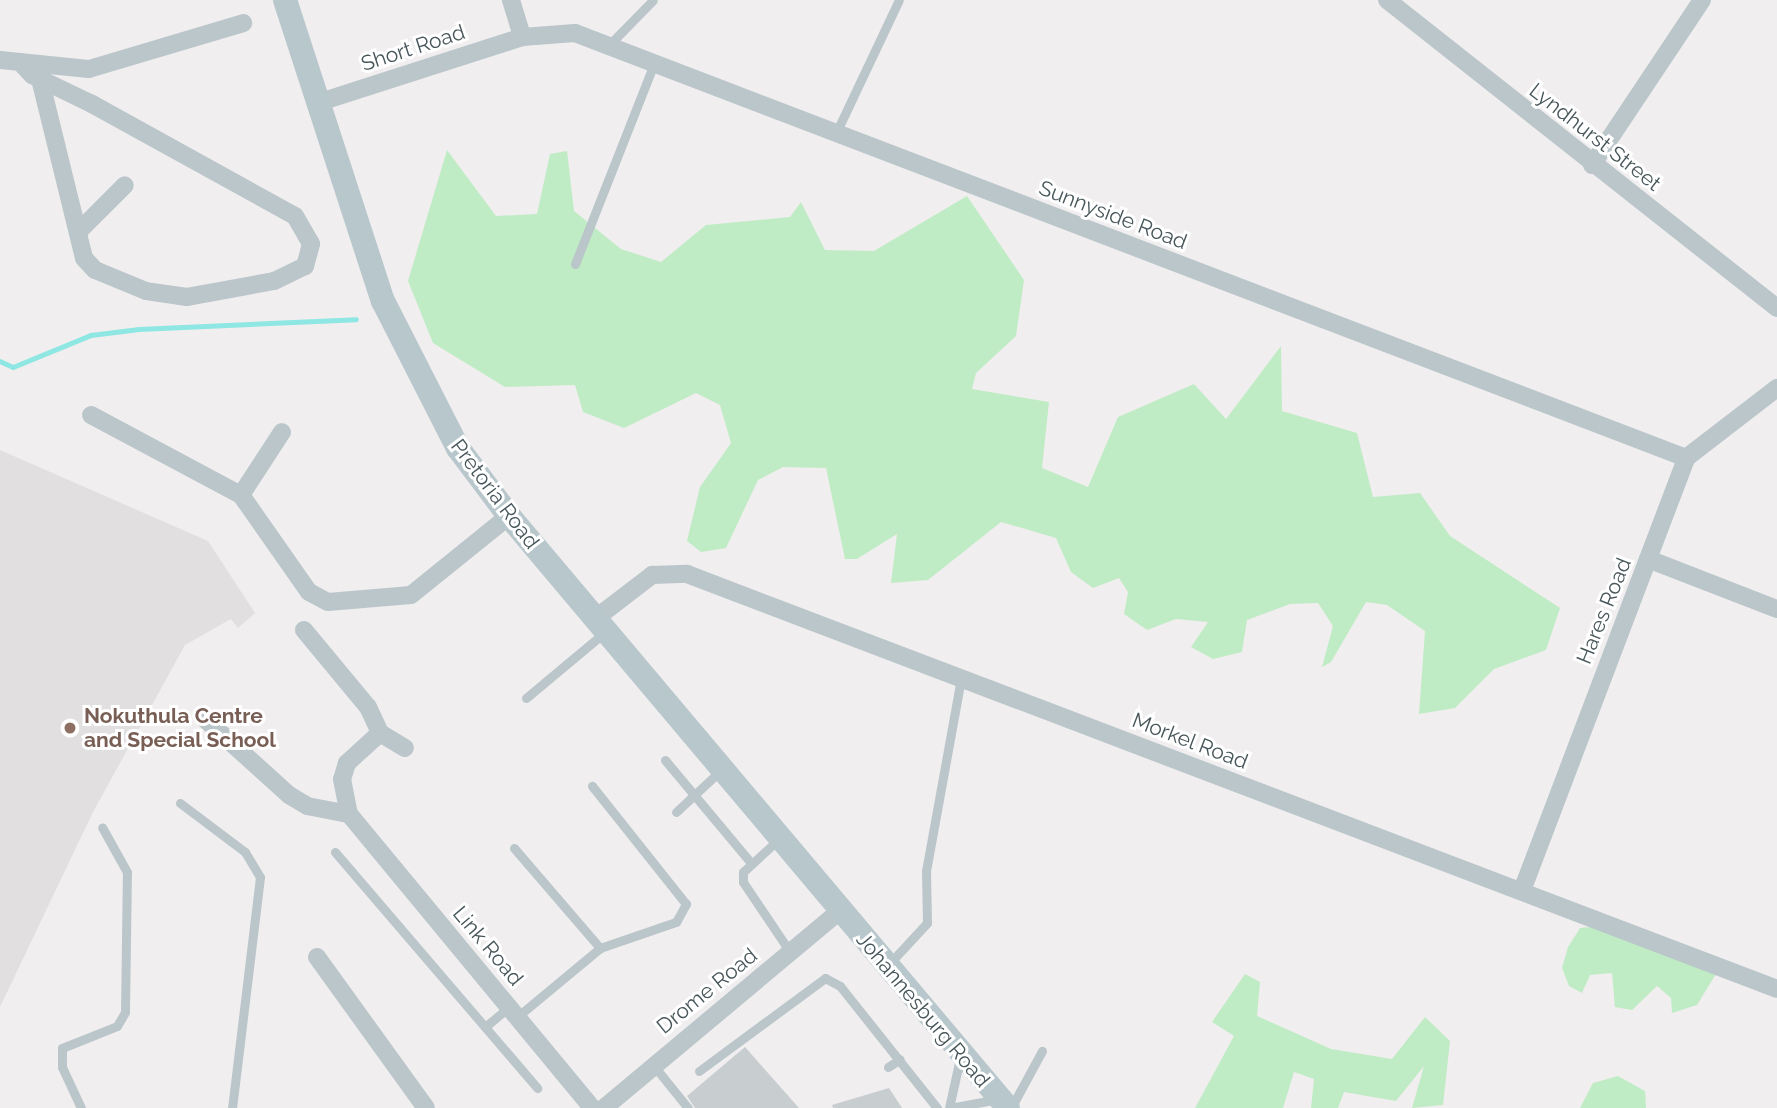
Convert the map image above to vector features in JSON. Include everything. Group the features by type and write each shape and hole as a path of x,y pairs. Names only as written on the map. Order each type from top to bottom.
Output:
{"main road":[{"name":"Pretoria Road","path":"285,0 317,103 400,342 458,448 509,516 723,768 840,911"},
{"name":"Johannesburg Road","path":"840,911 960,1056 1006,1105"}],"street":[{"path":"511,0 522,37"},
{"name":"Lyndhurst Street","path":"1387,0 1592,165 1774,299"},
{"path":"1592,165 1702,0"},
{"path":"10,61 89,69 243,23"},
{"name":"Sunnyside Road","path":"522,37 559,30 608,46 1686,458"},
{"name":"Short Road","path":"317,103 522,37"},
{"path":"10,61 285,209 308,233 311,254 298,272 274,281 169,296 95,271 78,232 40,79"},
{"path":"78,232 125,185"},
{"path":"1686,458 1777,388"},
{"path":"91,415 241,495 309,593 328,602 411,595 509,516"},
{"path":"241,495 282,432"},
{"name":"Hares Road","path":"1522,888 1686,458"},
{"path":"1648,559 1777,609"},
{"name":"Morkel Road","path":"601,625 652,575 675,571 1522,888 1777,989"},
{"path":"304,630 368,707 380,733 405,748"},
{"path":"206,720 289,795 307,806 349,814 342,779 347,763 380,733"},
{"name":"Link Road","path":"349,814 592,1108"},
{"name":"Drome Road","path":"604,1108 840,911"},
{"path":"317,957 425,1108"}],"lane":[{"path":"608,46 653,0"},
{"path":"836,132 899,0"},
{"path":"575,264 654,63"},
{"path":"526,698 601,625"},
{"path":"886,967 927,923 926,871 962,677"},
{"path":"665,760 751,863"},
{"path":"676,812 723,768"},
{"path":"485,1027 513,1012 600,948 676,922 686,904 592,786"},
{"path":"180,803 245,852 260,877 232,1108"},
{"path":"81,1108 62,1067 62,1048 117,1026 125,1012 127,872 102,827"},
{"path":"780,838 743,872 747,893 790,952"},
{"path":"514,848 600,948"},
{"path":"335,852 537,1088"},
{"path":"699,1071 825,978 840,986 937,1108"},
{"path":"960,1056 950,1108 1006,1105 1042,1051"},
{"path":"888,1068 900,1059"},
{"path":"653,1065 688,1108"}],"shaded area":[{"name":"Nokuthula Centre and Special School","path":"0,450 208,541 255,613 238,628 231,619 185,645 93,812 0,1007"}],"green space":[{"path":"447,150 496,216 537,214 550,154 567,151 574,211 621,249 661,262 706,225 790,217 801,202 825,250 874,251 967,196 1024,280 1016,336 976,373 972,389 1049,402 1042,468 1088,487 1118,417 1194,384 1226,419 1281,346 1282,411 1357,433 1373,497 1420,493 1450,536 1560,608 1546,650 1494,669 1455,708 1419,714 1425,631 1387,605 1366,602 1331,662 1322,667 1333,626 1318,603 1290,604 1247,620 1242,652 1213,659 1191,647 1208,622 1176,619 1147,630 1124,614 1128,592 1119,578 1093,588 1071,572 1056,538 1001,522 928,580 891,583 897,534 857,559 845,559 826,468 783,467 758,480 726,548 701,552 687,541 700,487 731,443 720,405 696,393 624,428 583,412 575,385 505,387 433,343 408,281"},
{"path":"1602,926 1716,974 1697,1005 1672,1013 1671,998 1657,986 1632,1010 1615,1007 1612,973 1590,975 1582,993 1569,986 1562,968 1568,947 1580,928"},
{"path":"1245,974 1260,982 1257,1016 1331,1049 1392,1059 1425,1017 1450,1041 1443,1105 1412,1108 1424,1066 1396,1101 1344,1092 1338,1108 1311,1108 1314,1079 1294,1072 1283,1108 1195,1108 1234,1036 1212,1022"},
{"path":"1618,1076 1645,1091 1646,1108 1580,1108 1593,1083"}],"building":[{"path":"745,1047 799,1108 695,1108 687,1096"},
{"path":"889,1088 902,1108 833,1108 832,1105"}],"waterway":[{"path":"0,361 13,367 91,335 139,329 356,319"}],"place":[{"name":"Nokuthula Centre and Special School","path":"70,728"}]}
